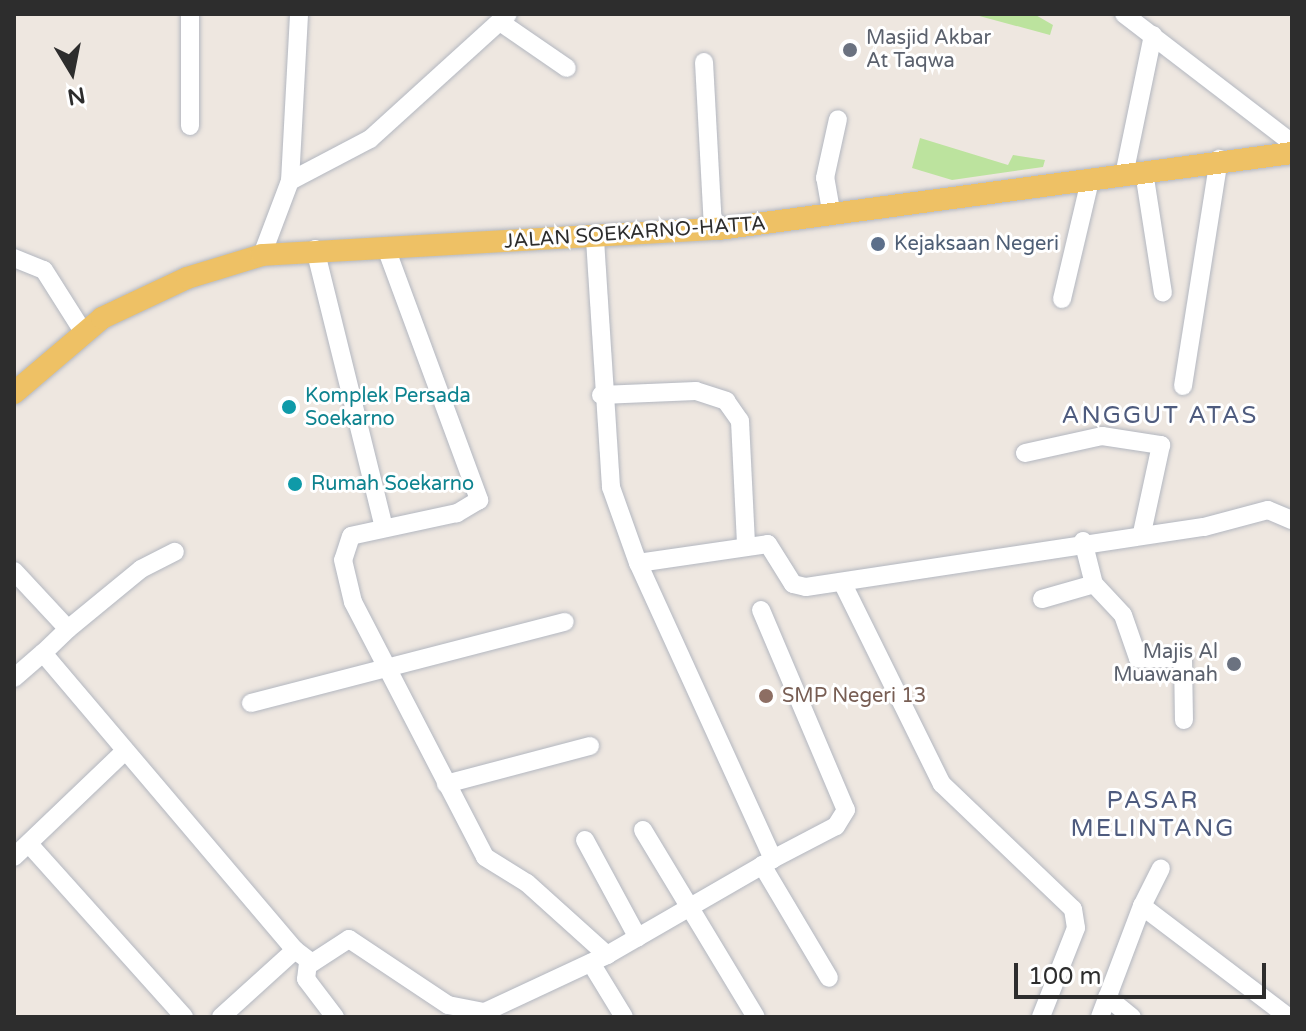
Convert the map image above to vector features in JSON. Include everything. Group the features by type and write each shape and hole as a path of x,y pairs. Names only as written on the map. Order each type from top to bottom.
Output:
{"main road":[{"name":"JALAN SOEKARNO-HATTA","path":"17,384 82,330 166,287 262,255 315,249 386,248 713,229 1090,181 1219,159 1292,153"}],"street":[{"path":"190,14 190,126"},
{"path":"262,255 290,181 299,14"},
{"path":"1124,14 1292,143"},
{"path":"290,181 370,139 504,18 567,68"},
{"path":"1153,35 1134,174 1163,293"},
{"path":"704,62 713,229"},
{"path":"832,216 825,178 838,119"},
{"path":"1183,386 1219,159"},
{"path":"1062,299 1090,181"},
{"path":"595,237 606,464 638,563 768,862 829,978"},
{"path":"386,248 480,491 466,510 351,536 343,560 353,602 446,784 495,867 527,883 599,959 624,1017"},
{"path":"315,249 384,527"},
{"path":"14,258 44,270 82,330"},
{"path":"601,395 696,391 726,401 740,421 746,545"},
{"path":"1025,453 1102,436 1161,445 1142,533"},
{"path":"638,563 746,545 774,546 795,586 842,582 1268,510 1292,520"},
{"path":"1083,541 1094,584 1123,615 1138,658 1183,658 1184,720"},
{"path":"14,678 141,569 175,552"},
{"path":"14,571 68,629"},
{"path":"842,582 937,776 1067,900 1076,923 1041,1017"},
{"path":"1042,599 1094,584"},
{"path":"308,963 355,940 448,1005 487,1015 638,938 836,826 846,810 761,610"},
{"path":"251,703 565,622"},
{"path":"43,653 308,963"},
{"path":"446,784 590,746"},
{"path":"14,857 125,751"},
{"path":"643,830 756,1017"},
{"path":"585,840 638,938"},
{"path":"29,844 184,1017"},
{"path":"1100,1017 1142,906 1161,868"},
{"path":"1142,906 1288,1017"},
{"path":"221,1017 295,950"},
{"path":"308,963 306,979 335,1017"},
{"path":"1107,997 1132,1017"}],"green space":[{"path":"972,14 1034,14 1053,25 1050,35"},
{"path":"920,138 1008,165 1013,155 1045,160 1043,167 952,180 912,168"}],"place":[{"name":"Masjid Akbar At Taqwa","path":"850,50"},
{"name":"Kejaksaan Negeri","path":"878,244"},
{"name":"Komplek Persada Soekarno","path":"289,407"},
{"name":"Rumah Soekarno","path":"295,484"},
{"name":"Majis Al Muawanah","path":"1234,664"},
{"name":"SMP Negeri 13","path":"766,696"}],"district":[{"name":"ANGGUT ATAS","path":"1160,416"},
{"name":"PASAR MELINTANG","path":"1153,815"}]}
